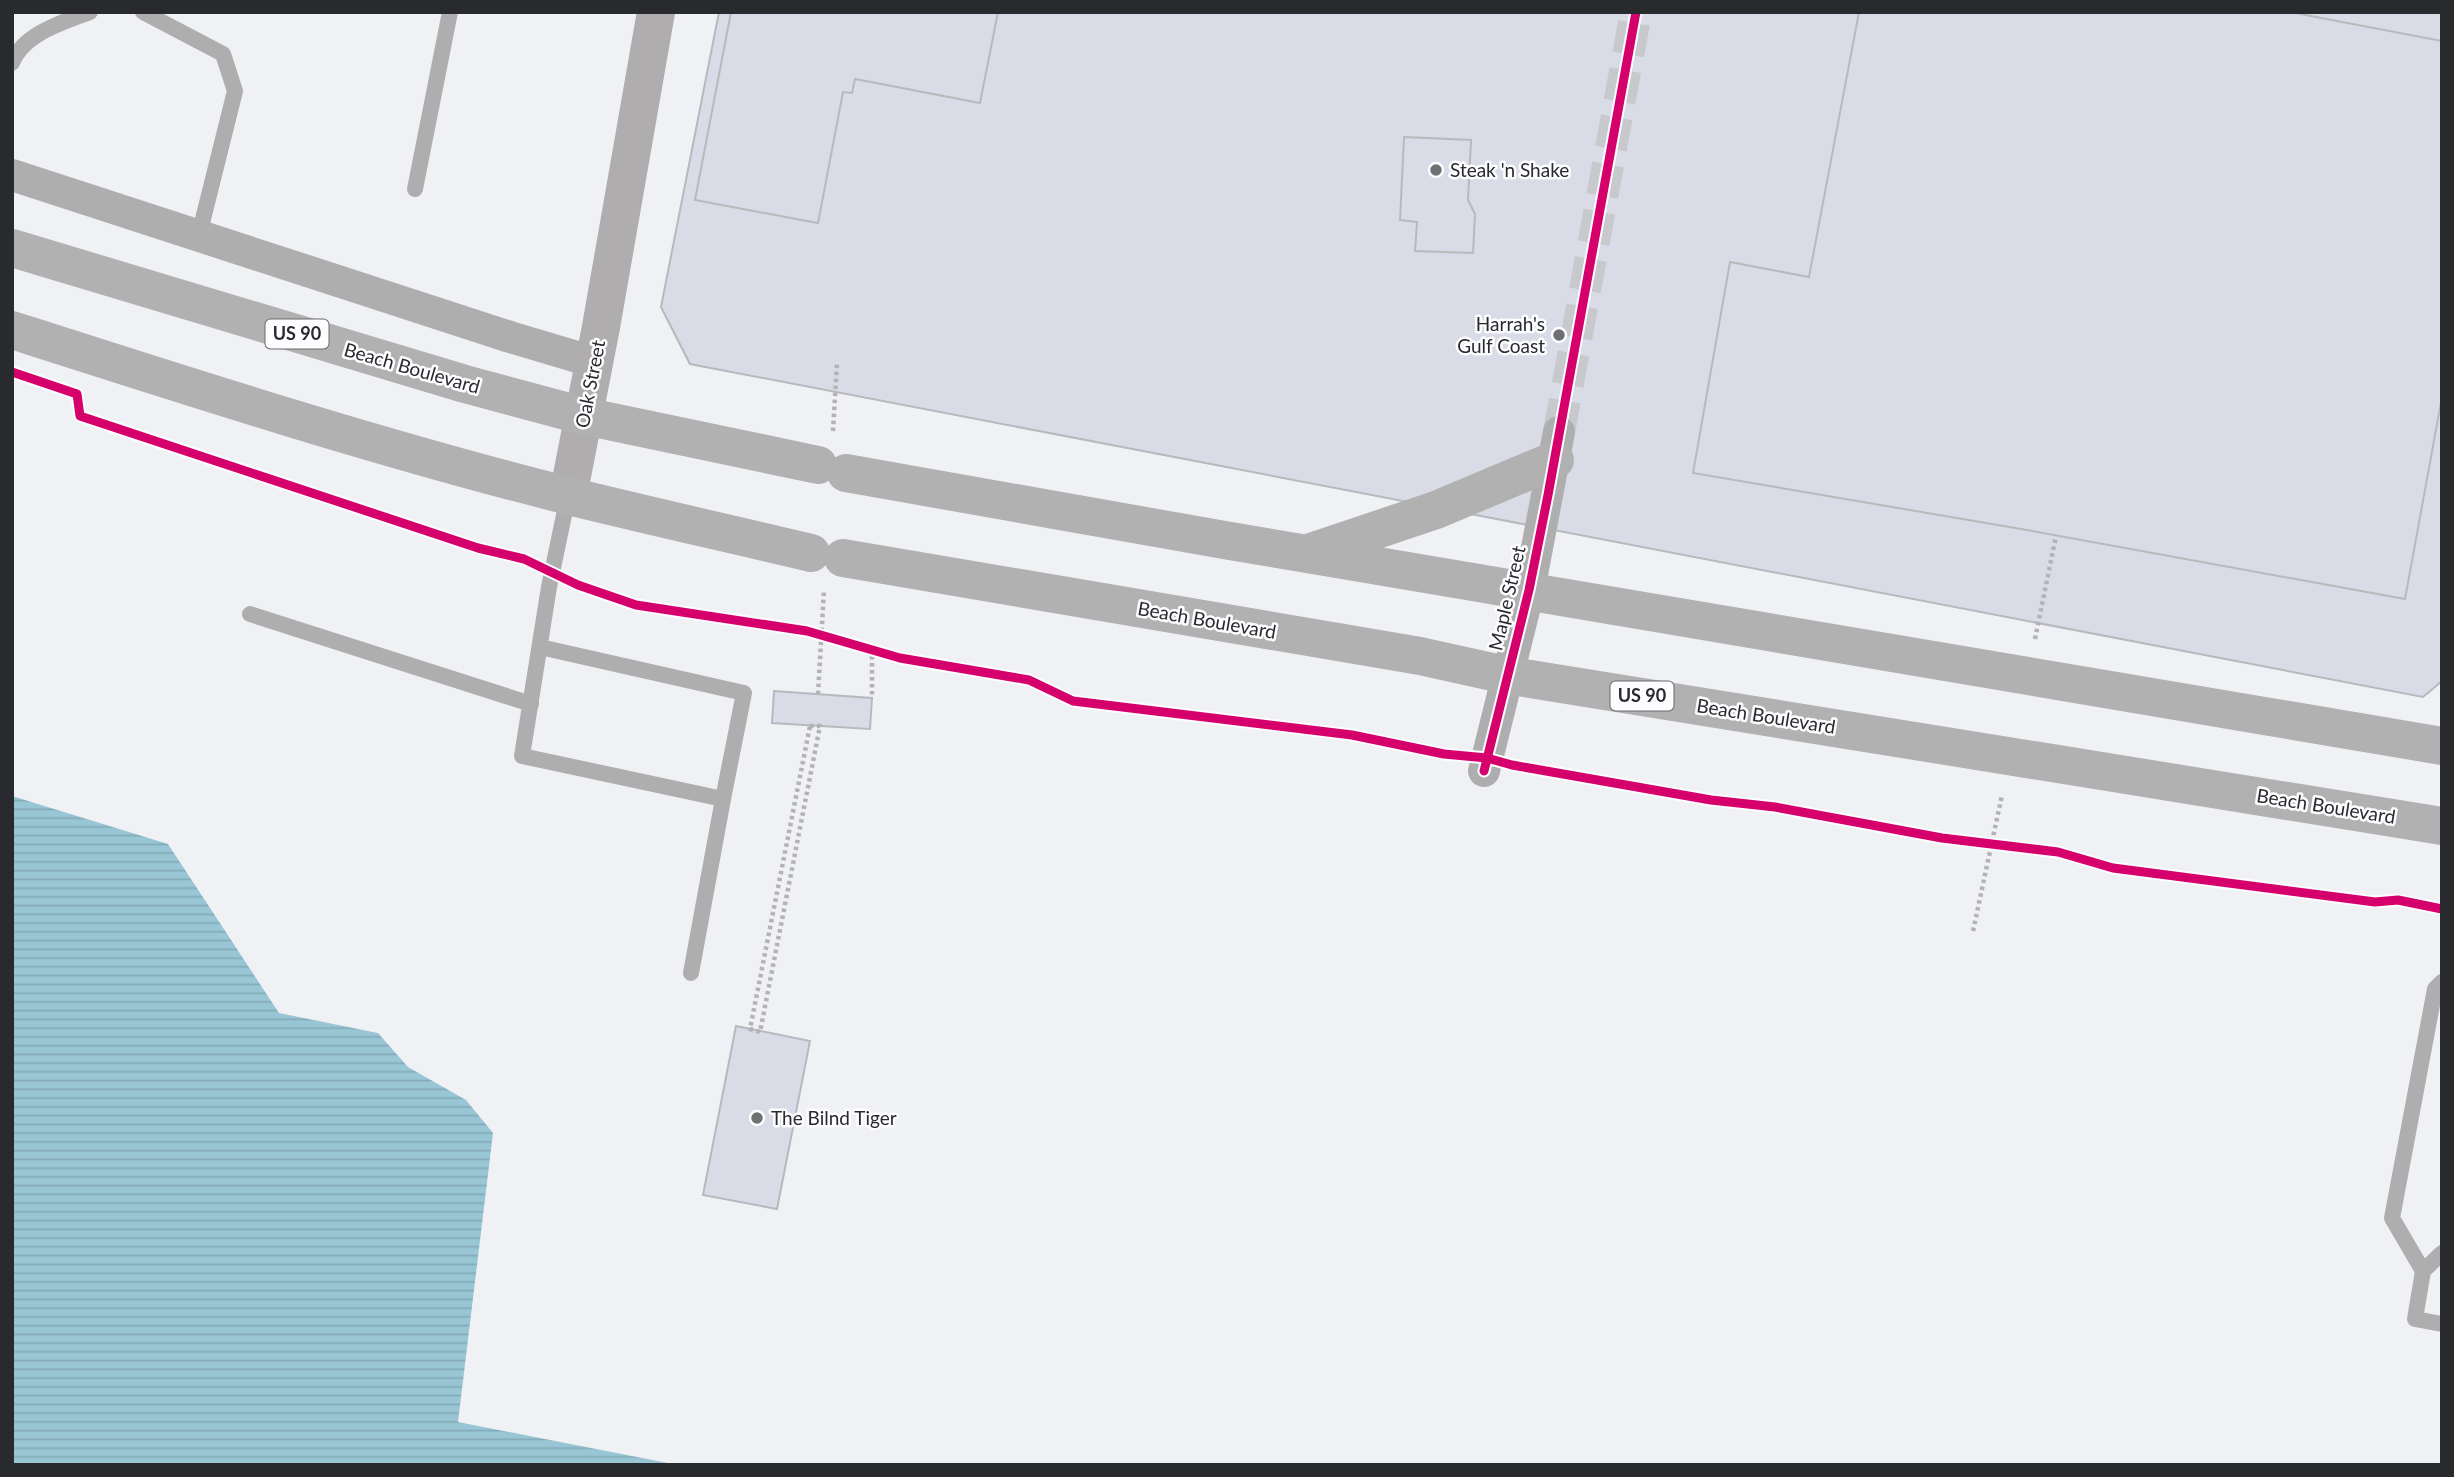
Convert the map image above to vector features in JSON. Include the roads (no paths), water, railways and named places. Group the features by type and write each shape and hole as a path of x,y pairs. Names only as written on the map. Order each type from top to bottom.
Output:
{"main road":[{"name":"Oak Street","path":"568,496 656,12"},
{"name":"Beach Boulevard","path":"12,248 439,376 584,416 832,469 1307,554 2442,746"},
{"name":"Beach Boulevard","path":"12,330 138,371 568,496 827,555 1406,654 1506,675 2442,826"},
{"path":"1307,554 1436,510 1557,446"}],"street":[{"path":"12,175 594,362"},
{"name":"Maple Street","path":"1484,771 1529,590 1557,446"}],"lane":[{"path":"13,56 40,33 90,12"},
{"path":"143,12 223,54 235,91 199,235"},
{"path":"415,189 450,12"},
{"name":"Oak Street","path":"568,496 522,756 723,799"},
{"path":"250,614 531,704"},
{"path":"540,648 744,693 691,973"},
{"path":"2423,1271 2392,1218 2435,989 2442,982"},
{"path":"2442,1253 2423,1271 2415,1319 2442,1324"}],"water":[{"path":"12,796 168,844 279,1013 378,1033 408,1067 466,1100 493,1133 458,1422 678,1465 12,1465"}],"tunnel":[{"path":"1559,432 1636,12"}],"place":[{"name":"Steak 'n Shake","path":"1436,170"},
{"name":"Harrah's Gulf Coast","path":"1559,335"},
{"name":"The Bilnd Tiger","path":"757,1118"}]}
